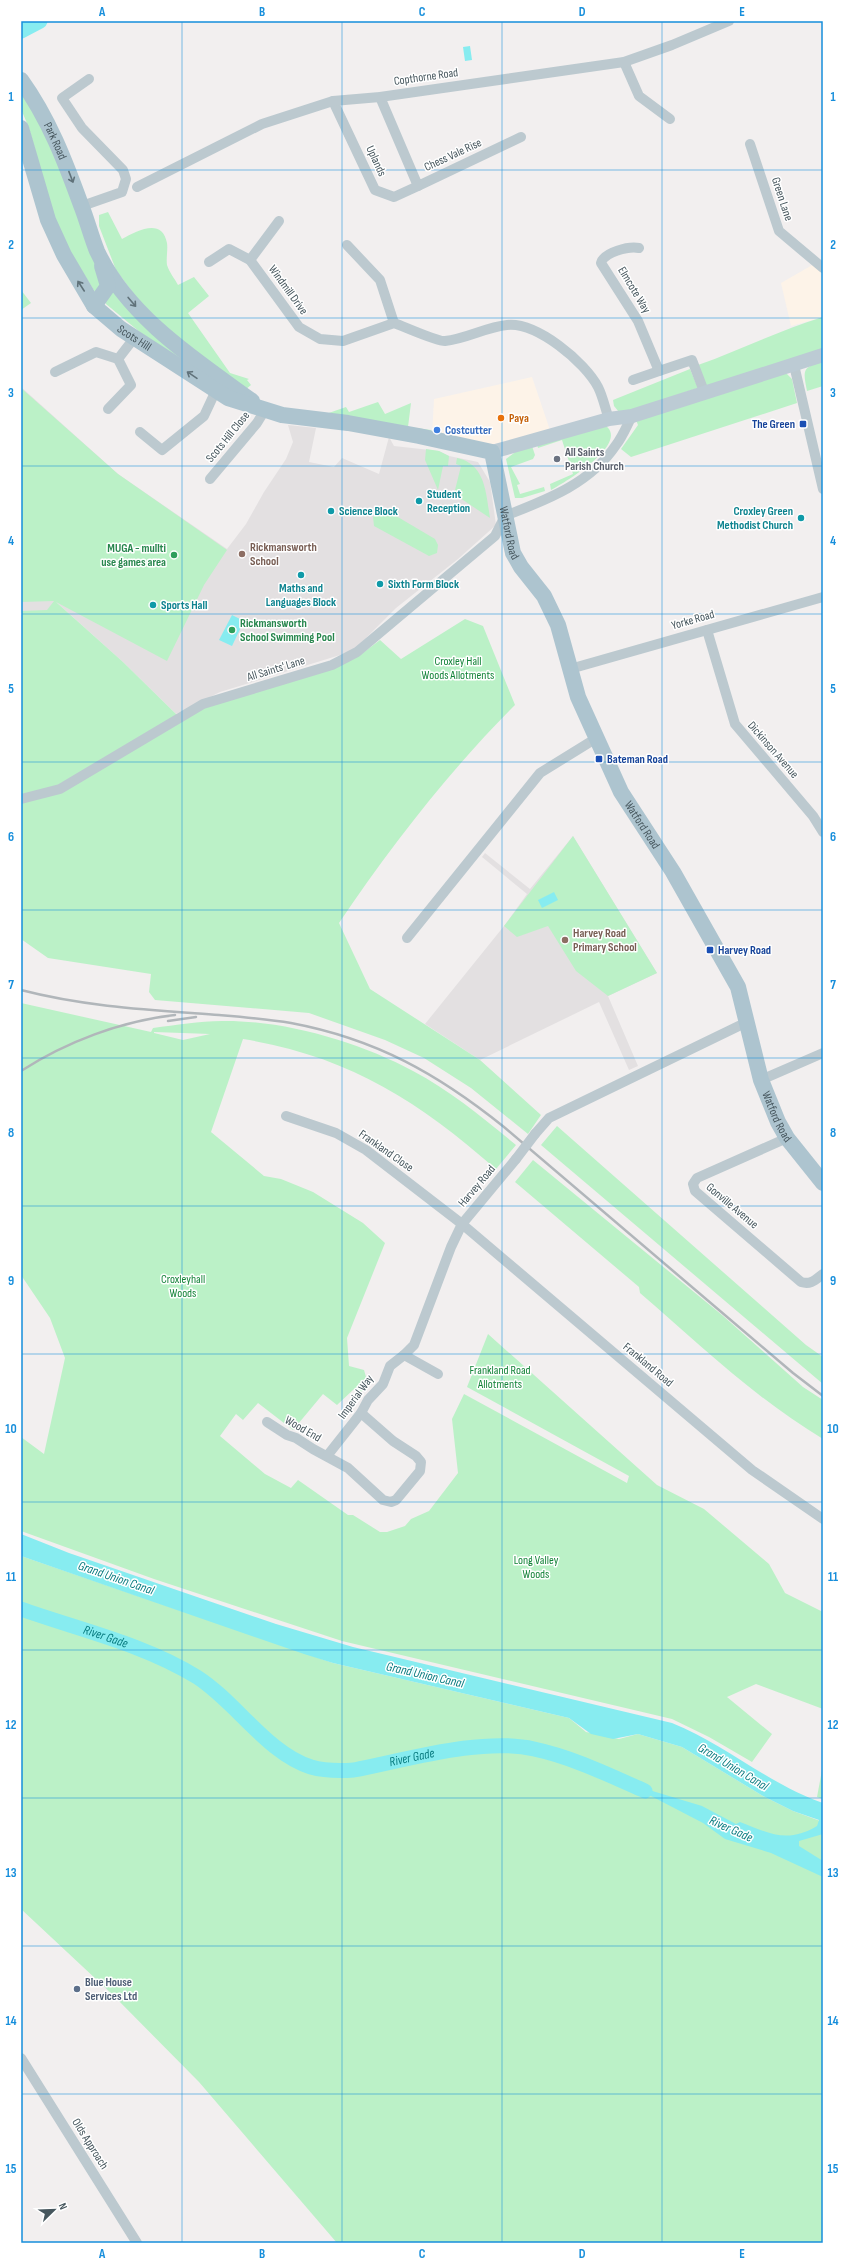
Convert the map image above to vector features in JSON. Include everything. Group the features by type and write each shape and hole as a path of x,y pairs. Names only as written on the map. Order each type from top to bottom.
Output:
{"main road":[{"name":"Park Road","path":"21,80 48,123 60,149 82,206"},
{"name":"Scots Hill","path":"21,128 48,220 71,270 94,306 121,329 219,385"},
{"name":"Scots Hill","path":"82,206 98,251 118,283 140,311 219,385 228,398 282,415 348,423 420,436 492,452"},
{"path":"94,306 108,286 98,251"},
{"name":"Watford Road","path":"492,452 513,552 521,567 546,602 558,626 578,697 595,739 621,792 673,872 732,976 741,995 761,1080 767,1098 786,1138 823,1183"}],"street":[{"name":"Copthorne Road","path":"137,187 262,124 333,101 380,97 624,62 672,45 729,21"},
{"path":"624,62 639,96 670,119"},
{"path":"82,206 122,192 126,179 123,170 82,128 62,98 89,79"},
{"name":"Chess Vale Rise","path":"380,97 418,186 521,137"},
{"name":"Uplands","path":"333,101 375,190 394,197 418,186"},
{"name":"Green Lane","path":"750,144 779,230 823,268"},
{"path":"250,260 279,221"},
{"path":"347,245 380,280 394,323 444,342 510,324 529,329 553,342 580,362 598,387 609,419"},
{"name":"Elmcote Way","path":"639,248 626,248 607,256 601,263 635,316 659,371"},
{"name":"Windmill Drive","path":"209,262 229,249 250,260 299,327 320,339 343,341 394,323"},
{"path":"118,360 135,337"},
{"path":"55,372 96,352 118,360 131,385 108,409"},
{"path":"492,452 609,419 632,416 705,394 823,355"},
{"path":"633,380 692,360 705,394"},
{"path":"794,365 823,489"},
{"path":"140,432 162,450 204,416 219,385"},
{"name":"Scots Hill Close","path":"210,479 257,423 264,410"},
{"path":"505,516 556,496 588,475 616,445 632,416"},
{"name":"All Saints' Lane","path":"21,799 60,789 203,704 332,666 358,652 495,536 505,516"},
{"name":"Yorke Road","path":"570,669 823,597"},
{"name":"Dickinson Avenue","path":"707,630 735,724 814,816 823,832"},
{"path":"407,938 540,773 595,739"},
{"name":"Harvey Road","path":"404,1355 414,1345 451,1247 462,1224 549,1118 747,1022"},
{"path":"761,1080 823,1053"},
{"name":"Frankland Close","path":"286,1116 336,1133 366,1150 462,1224"},
{"name":"Gonville Avenue","path":"786,1138 697,1178 693,1184 695,1191 801,1282 808,1284 823,1274"},
{"name":"Frankland Road","path":"462,1224 752,1470 823,1519"},
{"path":"404,1355 438,1374"},
{"name":"Imperial Way","path":"327,1456 362,1413 368,1400 383,1384 390,1366 404,1355"},
{"name":"Wood End","path":"267,1422 287,1435 296,1438 348,1468 388,1502 396,1500 418,1474 421,1465 416,1456 394,1441 362,1413"},
{"name":"Olds Approach","path":"21,2058 136,2243"}],"shaded area":[{"path":"814,264 823,270 823,317 791,326 781,283"},
{"path":"532,377 550,430 490,445 432,436 434,399"},
{"name":"Rickmansworth School","path":"21,387 118,474 227,549 246,524 264,492 286,459 293,442 288,425 316,428 309,462 334,467 342,458 379,474 389,437 394,446 439,451 449,456 478,462 490,482 496,525 458,559 396,608 353,651 220,692 176,714 123,662 55,601 21,642"},
{"name":"Harvey Road Primary School","path":"573,836 657,973 608,996 638,1066 629,1070 599,1002 480,1060 425,1024 504,926 527,894 482,857 485,853 530,889"}],"green space":[{"path":"21,86 36,108 105,282 95,292 58,232 29,128 21,109"},
{"path":"108,212 122,239 148,228 160,230 164,235 167,243 167,265 178,285 194,277 209,296 188,313 230,373 249,379 247,380 251,385 245,390 180,340 139,301 116,270 99,226 99,215"},
{"path":"21,290 31,303 21,310"},
{"path":"112,290 214,380 141,333 106,304 105,301"},
{"path":"823,317 823,349 706,387 698,365 791,328"},
{"path":"823,361 823,386 807,391 805,378 806,370"},
{"path":"690,369 698,388 632,410 619,412 614,406 613,400"},
{"path":"780,373 787,374 792,379 797,403 631,457 621,449 638,425 636,420"},
{"name":"Croxley Hall Woods Allotments","path":"21,388 118,474 227,550 204,585 167,661 56,602 123,662 176,714 180,721 202,708 364,652 380,640 401,659 465,619 483,626 515,705 467,756 422,810 379,866 339,923 370,989 480,1060 541,1115 528,1134 471,1088 424,1058 385,1040 309,1013 155,1000 149,992 151,974 48,958 21,939 21,611 47,610 54,601 21,602"},
{"path":"378,402 385,414 411,403 408,427 431,430 432,434 323,415 346,407 349,412"},
{"path":"603,424 610,431 610,440 604,450 582,470 551,490 550,484 573,474 562,440 538,448 537,444"},
{"path":"532,446 535,455 533,459 511,467 520,484 517,485 520,494 544,487 545,491 522,498 515,498 506,459 518,450"},
{"path":"426,449 439,451 449,456 448,466 443,466 438,490 425,460"},
{"path":"457,458 467,461 479,473 483,481 490,518 454,494 461,466 456,464"},
{"path":"386,510 435,539 438,545 437,553 429,556 374,526 373,517 379,511"},
{"path":"573,836 657,973 608,996 576,971 548,926 517,937 504,926"},
{"path":"21,1003 151,1032 153,1028 188,1023 222,1021 270,1024 345,1042 392,1060 413,1071 454,1096 516,1145 496,1169 438,1122 379,1084 348,1069 316,1057 281,1047 243,1039 211,1132 264,1176 281,1179 313,1192 363,1223 385,1243 347,1338 349,1366 364,1370 368,1384 360,1394 354,1389 337,1405 323,1394 293,1430 258,1403 243,1420 236,1414 220,1436 265,1474 291,1488 298,1480 348,1515 353,1515 380,1532 387,1532 405,1526 411,1519 429,1511 458,1473 452,1419 464,1394 627,1483 629,1476 467,1387 488,1334 657,1485 704,1509 769,1564 785,1593 823,1612 823,1709 756,1684 727,1697 772,1734 752,1762 709,1737 672,1719 342,1641 154,1579 21,1531 21,1437 44,1454 65,1358 50,1318 21,1275","holes":["154,1032 210,1034 183,1040"]},
{"path":"557,1126 806,1345 823,1357 823,1384 541,1145"},
{"path":"533,1160 722,1315 803,1387 823,1400 823,1439 774,1406 728,1370 640,1293 639,1287 515,1182"},
{"path":"21,1556 333,1663 569,1718 586,1732 619,1739 638,1734 682,1747 763,1796 793,1811 823,1822 823,2243 337,2243 199,2082 113,1995 21,1909"},
{"path":"823,1765 823,1799 817,1797"}],"water":[{"path":"470,46 472,60 465,61 463,47"},
{"name":"Rickmansworth School Swimming Pool","path":"232,615 244,621 232,646 219,640"},
{"path":"554,892 558,900 542,908 538,900"},
{"name":"Grand Union Canal","path":"21,1534 69,1553 276,1624 353,1647 672,1723 710,1742 765,1775 803,1795 823,1803 823,1834 799,1841 799,1846 823,1861 823,1877 771,1853 725,1839 703,1823 626,1783 702,1806 736,1824 740,1822 769,1833 787,1836 796,1835 817,1826 819,1820 793,1811 763,1796 682,1747 638,1734 613,1739 591,1734 569,1718 333,1663 304,1654 21,1556"}],"waterway":[{"path":"21,31 40,21"},
{"name":"River Gade","path":"21,1609 111,1638 177,1665 211,1687 280,1751 311,1767 343,1771 354,1770 444,1751 491,1746 513,1746 548,1752 590,1767 645,1791"}],"railway":[{"path":"21,990 45,996 95,1004 246,1017 291,1023 322,1030 351,1039 405,1061 455,1091 504,1127 793,1373 823,1396"},
{"path":"21,1071 56,1051 95,1034 134,1022 175,1015"},
{"path":"168,1021 196,1017"}],"place":[{"name":"Paya","path":"501,418"},
{"name":"The Green","path":"803,424"},
{"name":"Costcutter","path":"437,430"},
{"name":"All Saints Parish Church","path":"557,459"},
{"name":"Student Reception","path":"419,501"},
{"name":"Science Block","path":"331,511"},
{"name":"Croxley Green Methodist Church","path":"801,518"},
{"name":"Rickmansworth School","path":"242,554"},
{"name":"MUGA - mullti use games area","path":"174,555"},
{"name":"Maths and Languages Block","path":"301,575"},
{"name":"Sixth Form Block","path":"380,584"},
{"name":"Sports Hall","path":"153,605"},
{"name":"Rickmansworth School Swimming Pool","path":"232,630"},
{"name":"Bateman Road","path":"599,759"},
{"name":"Harvey Road Primary School","path":"565,940"},
{"name":"Harvey Road","path":"710,950"},
{"name":"Blue House Services Ltd","path":"77,1989"}],"park label":[{"name":"Croxleyhall Woods","path":"183,1286"},
{"name":"Frankland Road Allotments","path":"500,1377"},
{"name":"Long Valley Woods","path":"536,1567"}]}
